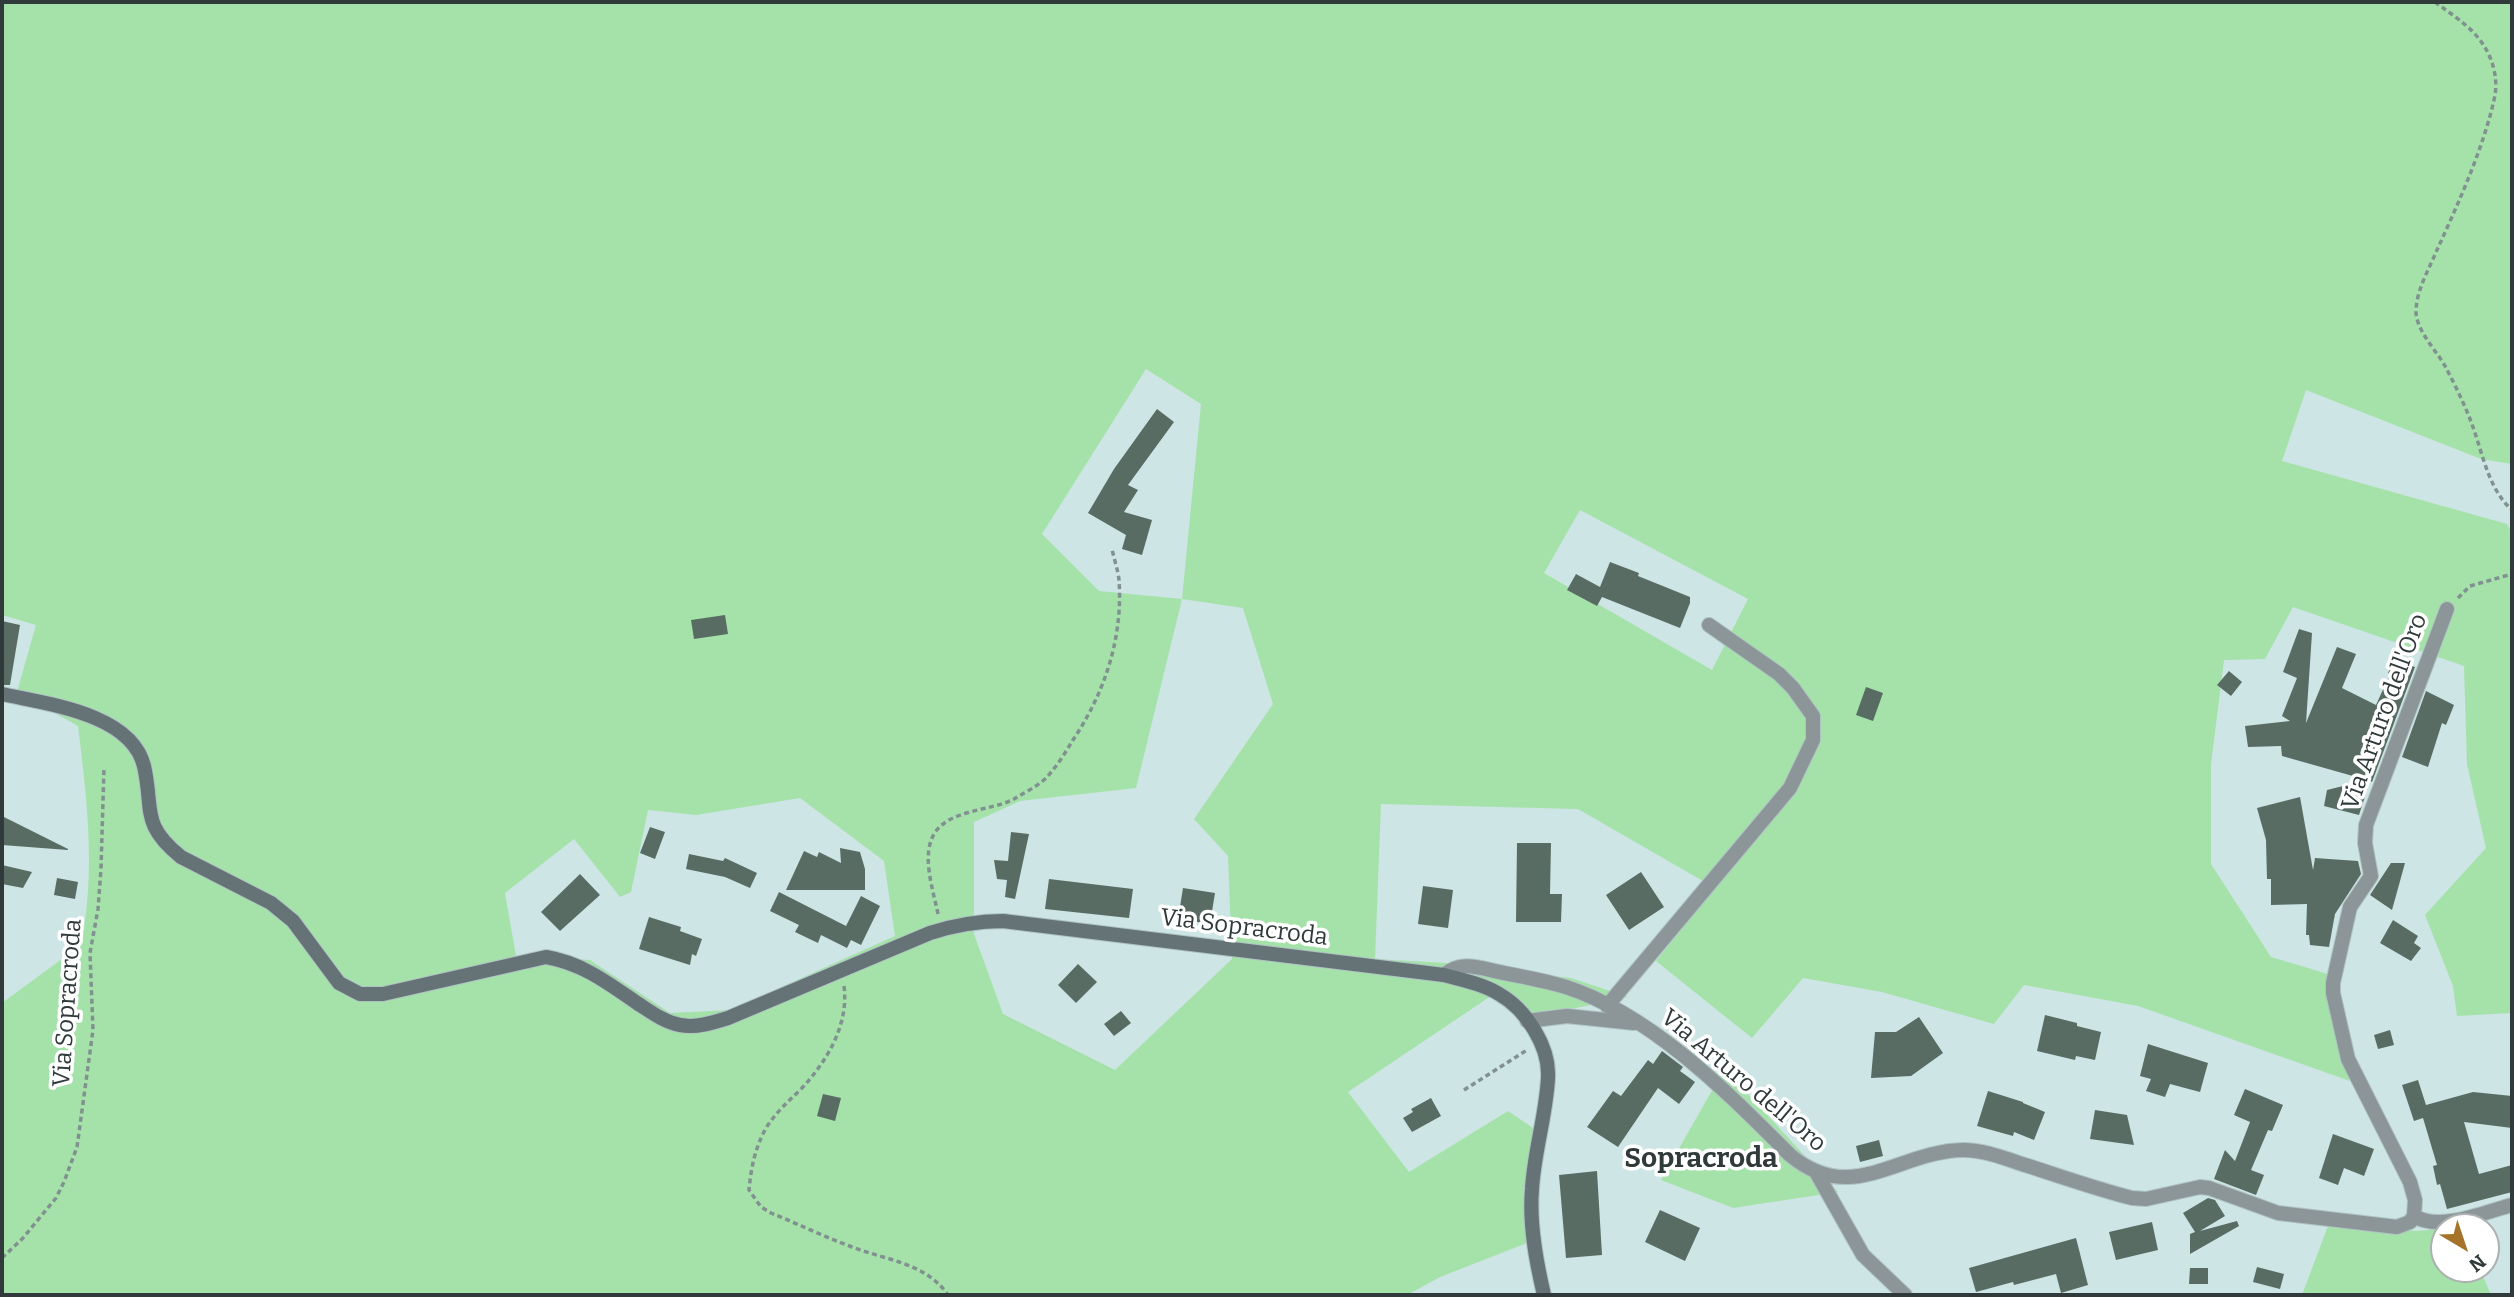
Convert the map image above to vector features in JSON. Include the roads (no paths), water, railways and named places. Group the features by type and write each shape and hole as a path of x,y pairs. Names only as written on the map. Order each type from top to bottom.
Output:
{"street":[{"name":"Via Arturo dell'Oro","path":"1444,975 1460,965 1475,967 1568,988 1607,1006 1640,1024 1694,1064 1802,1165 1830,1176 1855,1178 1937,1153 1976,1151 2132,1198 2146,1199 2200,1187 2218,1190 2278,1213 2397,1227 2410,1222 2414,1216 2415,1200 2410,1182 2348,1059 2333,983 2350,907 2371,876 2365,843 2366,825 2448,609"},
{"path":"1607,1006 1790,788 1812,740 1813,716 1793,688 1779,674 1709,625"},
{"name":"Via Sopracroda","path":"2,694 87,715 116,730 139,754 144,765 148,811 153,824 169,847 181,857 282,911 303,933 339,983 360,994 383,994 546,957 590,971 665,1021 695,1026 727,1018 941,929 960,924 1003,922 1444,975 1486,987 1501,995 1527,1021 1540,1041 1547,1059 1548,1076 1531,1191 1533,1235 1544,1295"},
{"name":"Via Arturo dell'Oro","path":"1527,1021 1567,1016 1640,1024"},
{"name":"Via Arturo dell'Oro","path":"1816,1172 1863,1255 1905,1295"},
{"name":"Via Arturo dell'Oro","path":"2414,1216 2438,1224 2512,1205"}],"district":[{"name":"Sopracroda","path":"1701,1159"}]}
